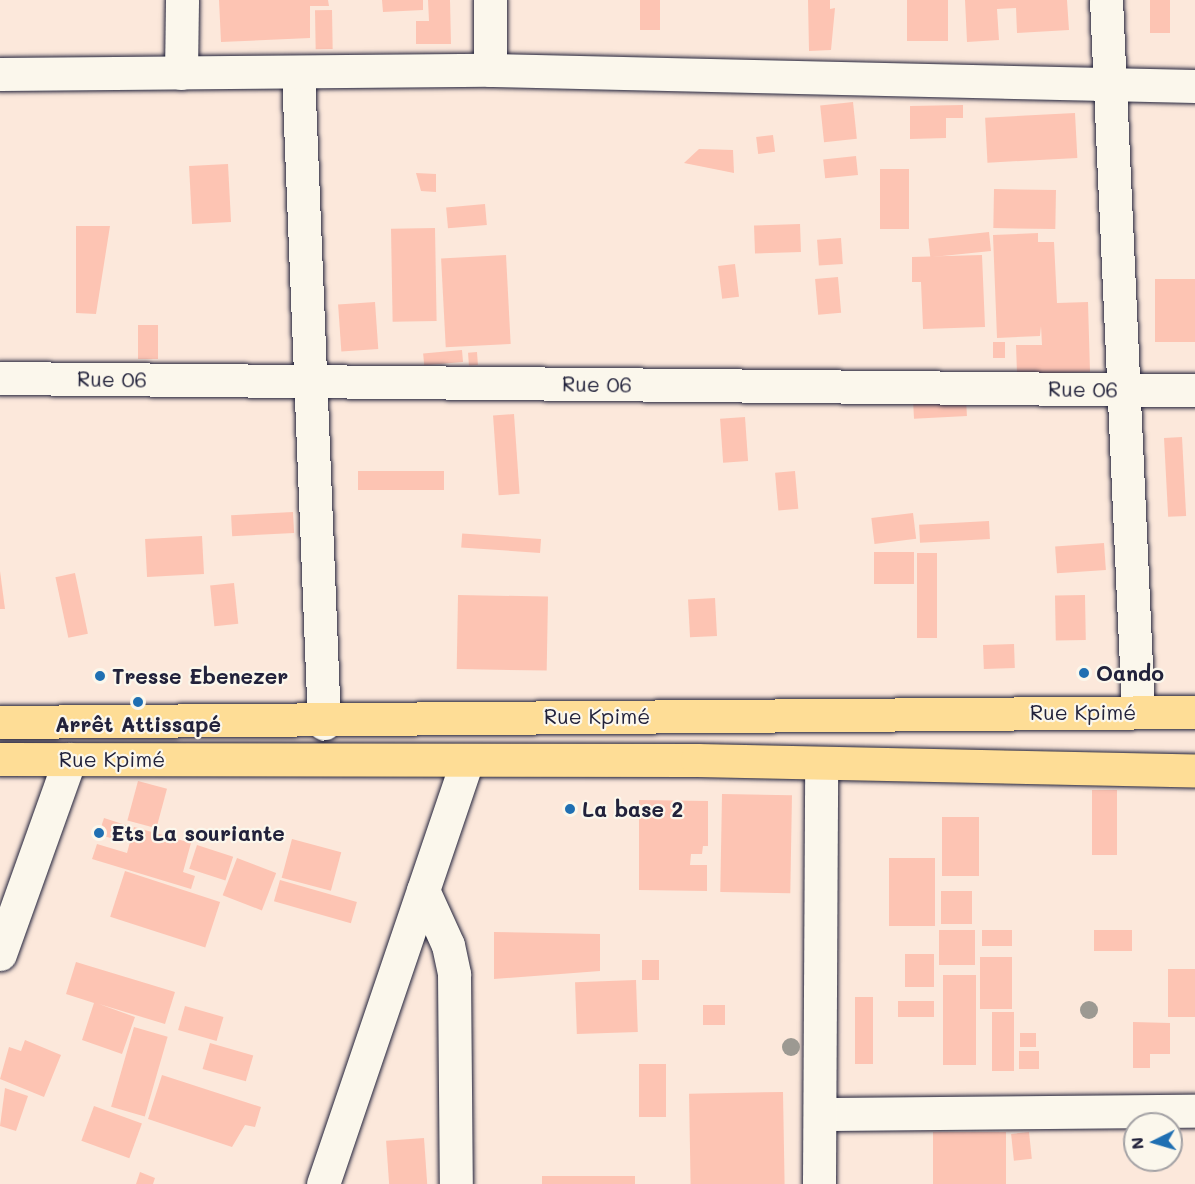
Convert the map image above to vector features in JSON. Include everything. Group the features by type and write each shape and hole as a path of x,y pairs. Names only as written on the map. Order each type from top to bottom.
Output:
{"main road":[{"name":"Rue Kpimé","path":"0,722 324,723 1195,712"},
{"name":"Rue Kpimé","path":"0,759 821,763 1195,770"}],"street":[{"path":"181,73 182,0"},
{"path":"490,0 490,70"},
{"path":"1106,0 1112,87 1120,389 1138,711"},
{"path":"0,74 490,70 1112,87 1195,86"},
{"path":"298,73 324,723"},
{"name":"Rue 06","path":"0,378 1195,390"},
{"path":"0,954 70,759"},
{"path":"323,1184 467,760"},
{"path":"819,1184 821,763"},
{"path":"423,890 448,945 454,974 456,1184"},
{"path":"820,1114 1195,1111"}],"building":[{"path":"219,0 328,0 329,6 310,6 310,38 221,42"},
{"path":"382,0 423,0 423,10 383,12"},
{"path":"428,0 450,0 451,44 416,44 416,21 429,21"},
{"path":"640,0 660,0 660,30 640,30"},
{"path":"808,0 830,0 830,9 835,8 831,50 809,51"},
{"path":"907,0 948,0 948,41 907,41"},
{"path":"965,0 1067,0 1069,30 1017,33 1016,8 997,9 999,40 967,42"},
{"path":"1150,0 1170,0 1170,33 1150,33"},
{"path":"315,10 332,10 333,49 316,49"},
{"path":"853,102 857,139 824,142 820,105"},
{"path":"963,105 963,118 946,118 946,138 910,139 910,106"},
{"path":"1075,113 1077,158 987,163 985,118"},
{"path":"773,135 775,152 758,154 756,137"},
{"path":"699,149 733,150 734,173 684,163"},
{"path":"856,156 858,175 825,178 823,159"},
{"path":"228,164 231,222 192,224 189,166"},
{"path":"880,169 909,169 909,229 880,229"},
{"path":"416,173 436,174 436,192 421,191"},
{"path":"994,189 1056,190 1055,229 993,228"},
{"path":"485,204 487,225 448,228 446,207"},
{"path":"800,224 801,252 755,254 754,226"},
{"path":"76,226 110,226 96,314 76,313"},
{"path":"435,228 437,321 393,322 391,229"},
{"path":"989,232 991,251 930,257 928,238"},
{"path":"1038,233 1038,242 1054,242 1057,303 1088,302 1090,372 1017,374 1016,345 1042,345 1041,326 1040,336 997,338 993,235"},
{"path":"841,238 843,264 819,266 817,240"},
{"path":"506,255 511,344 446,347 441,258"},
{"path":"982,255 985,327 923,329 921,282 912,282 912,257"},
{"path":"735,264 739,297 722,299 718,266"},
{"path":"838,277 841,313 818,315 815,279"},
{"path":"1155,279 1195,279 1195,342 1155,342"},
{"path":"375,302 378,349 341,351 338,305"},
{"path":"138,325 158,325 158,359 138,359"},
{"path":"993,342 1005,342 1005,358 993,358"},
{"path":"462,350 463,362 424,365 423,353"},
{"path":"477,352 478,365 469,366 468,353"},
{"path":"966,398 967,416 914,419 913,401"},
{"path":"514,414 520,494 499,495 493,415"},
{"path":"745,417 748,461 723,463 720,419"},
{"path":"1182,437 1186,516 1168,517 1164,438"},
{"path":"358,471 444,471 444,490 358,490"},
{"path":"795,471 798,509 778,511 775,473"},
{"path":"293,512 294,533 232,536 231,515"},
{"path":"913,513 916,539 874,544 871,518"},
{"path":"989,521 990,539 920,543 919,525"},
{"path":"462,533 541,539 540,553 461,547"},
{"path":"202,536 204,574 147,577 145,539"},
{"path":"1104,543 1106,570 1057,573 1055,546"},
{"path":"874,552 914,552 914,584 874,584"},
{"path":"917,553 937,553 937,638 917,638"},
{"path":"0,571 5,609 0,609"},
{"path":"75,573 88,634 68,638 55,577"},
{"path":"234,583 238,624 214,626 210,586"},
{"path":"458,595 548,597 547,671 457,669"},
{"path":"1085,595 1086,640 1056,641 1055,596"},
{"path":"715,598 717,636 690,637 688,599"},
{"path":"1014,644 1015,668 984,669 983,645"},
{"path":"138,781 167,789 156,828 127,821"},
{"path":"1092,790 1117,790 1117,855 1092,855"},
{"path":"722,794 792,795 790,893 720,892"},
{"path":"639,800 708,801 708,846 703,846 702,854 691,854 690,865 707,865 707,891 639,890"},
{"path":"942,817 979,817 979,876 942,876"},
{"path":"104,818 129,826 123,842 99,834"},
{"path":"134,827 191,843 183,872 195,876 191,889 92,859 97,844 127,853"},
{"path":"292,839 341,852 331,891 282,878"},
{"path":"197,845 233,857 225,881 189,869"},
{"path":"237,858 276,873 262,910 223,895"},
{"path":"889,858 935,858 935,926 889,926"},
{"path":"125,871 220,902 205,948 110,917"},
{"path":"280,880 357,902 351,923 274,901"},
{"path":"941,891 972,891 972,924 941,924"},
{"path":"939,930 975,930 975,965 939,965"},
{"path":"982,930 1012,930 1012,946 982,946"},
{"path":"1094,930 1132,930 1132,951 1094,951"},
{"path":"494,932 600,934 600,971 494,979"},
{"path":"905,954 934,954 934,987 905,987"},
{"path":"980,957 1012,957 1012,1009 980,1009"},
{"path":"642,960 659,960 659,980 642,980"},
{"path":"76,962 175,992 165,1024 99,1004 135,1017 122,1054 82,1040 94,1003 66,994"},
{"path":"1168,969 1195,969 1195,1017 1168,1017"},
{"path":"943,975 976,975 976,1065 943,1065"},
{"path":"636,980 638,1032 577,1034 575,982"},
{"path":"855,997 873,997 873,1064 855,1064"},
{"path":"898,1001 934,1001 934,1017 898,1017"},
{"path":"703,1005 725,1005 725,1025 703,1025"},
{"path":"185,1006 223,1017 217,1041 178,1030"},
{"path":"992,1012 1014,1012 1014,1071 992,1071"},
{"path":"1133,1022 1170,1023 1170,1054 1150,1054 1150,1068 1133,1068"},
{"path":"134,1027 168,1037 145,1116 111,1107"},
{"path":"1020,1033 1036,1033 1036,1047 1020,1047"},
{"path":"25,1040 61,1055 44,1097 0,1079 9,1047 21,1051"},
{"path":"210,1043 253,1055 246,1081 203,1069"},
{"path":"1019,1051 1039,1051 1039,1069 1019,1069"},
{"path":"639,1064 666,1064 666,1117 639,1117"},
{"path":"162,1075 261,1107 255,1127 245,1125 232,1147 148,1119"},
{"path":"5,1088 28,1096 16,1131 0,1126"},
{"path":"783,1092 785,1184 691,1184 689,1094"},
{"path":"94,1106 142,1123 129,1158 81,1141"},
{"path":"933,1132 1006,1132 1006,1184 933,1184"},
{"path":"1029,1132 1032,1159 1014,1161 1011,1134"},
{"path":"424,1138 427,1184 389,1184 386,1141"},
{"path":"140,1172 155,1178 153,1184 136,1184"},
{"path":"542,1176 635,1176 635,1184 542,1184"}],"place":[{"name":"Oando","path":"1084,673"},
{"name":"Tresse Ebenezer","path":"100,676"},
{"name":"Arrêt Attissapé","path":"138,702"},
{"name":"La base 2","path":"570,809"},
{"name":"Ets La souriante","path":"99,833"}]}
